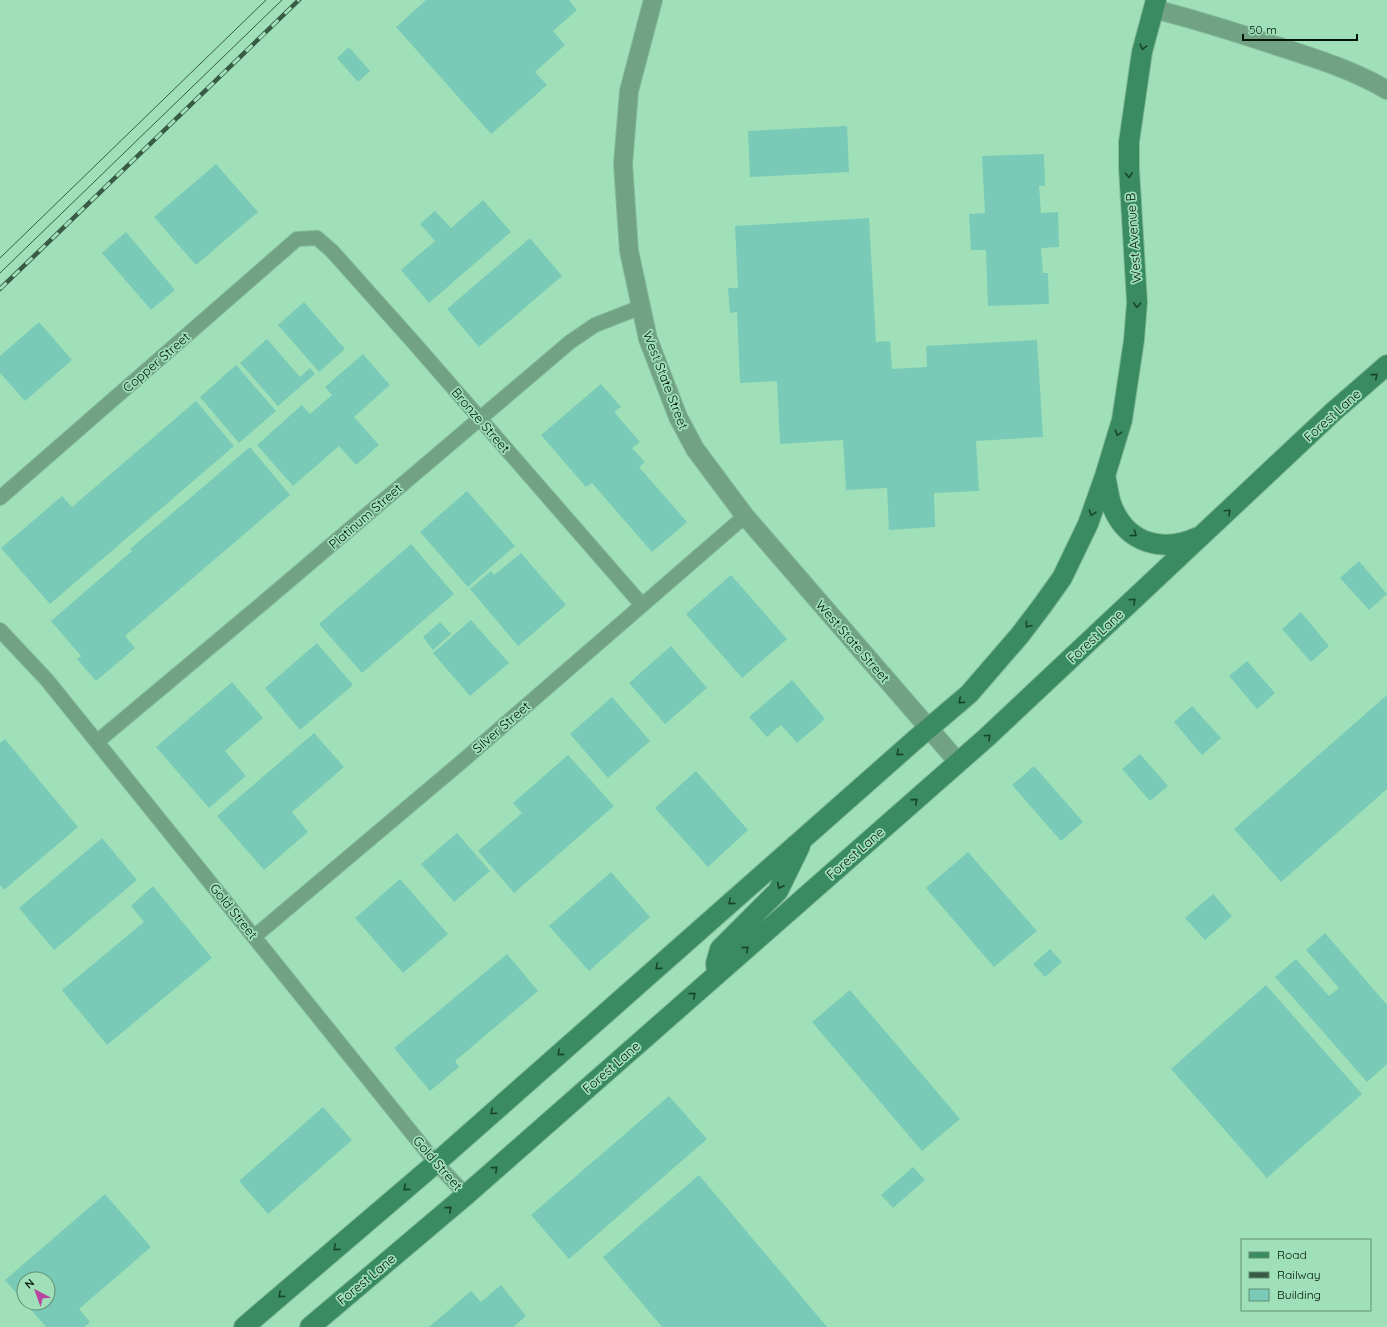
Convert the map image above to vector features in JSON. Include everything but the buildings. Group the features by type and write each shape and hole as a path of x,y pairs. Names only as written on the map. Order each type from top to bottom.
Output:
{"main road":[{"name":"West Avenue B","path":"1104,476 1122,420 1134,340 1137,302 1129,168 1129,142 1142,52 1155,5"},
{"name":"Forest Lane","path":"310,1327 466,1195 958,762 1205,534 1333,412 1387,365"},
{"path":"1104,476 1112,507 1129,530 1137,537 1147,542 1163,545 1186,542 1205,534"},
{"path":"244,1327 436,1163 969,694 1002,657 1062,578 1088,524 1104,476"},
{"path":"717,974 716,963 720,949 778,891 803,839"}],"street":[{"name":"West State Street","path":"653,0 629,91 623,164 629,251 648,339 678,417 695,449 745,516 958,762"},
{"path":"1155,5 1198,21 1313,57 1363,76 1387,90"},
{"name":"Bronze Street","path":"317,238 332,251 392,318 642,605"},
{"name":"Copper Street","path":"0,498 297,239 317,238"},
{"name":"Platinum Street","path":"98,742 570,342 595,325 642,307"},
{"name":"Silver Street","path":"255,936 458,764 745,516"},
{"name":"Gold Street","path":"0,630 47,680 255,936 436,1163 466,1195"}],"tram line":[{"path":"0,258 266,0"},
{"path":"0,273 282,0"}],"railway":[{"path":"0,289 299,0"}]}
